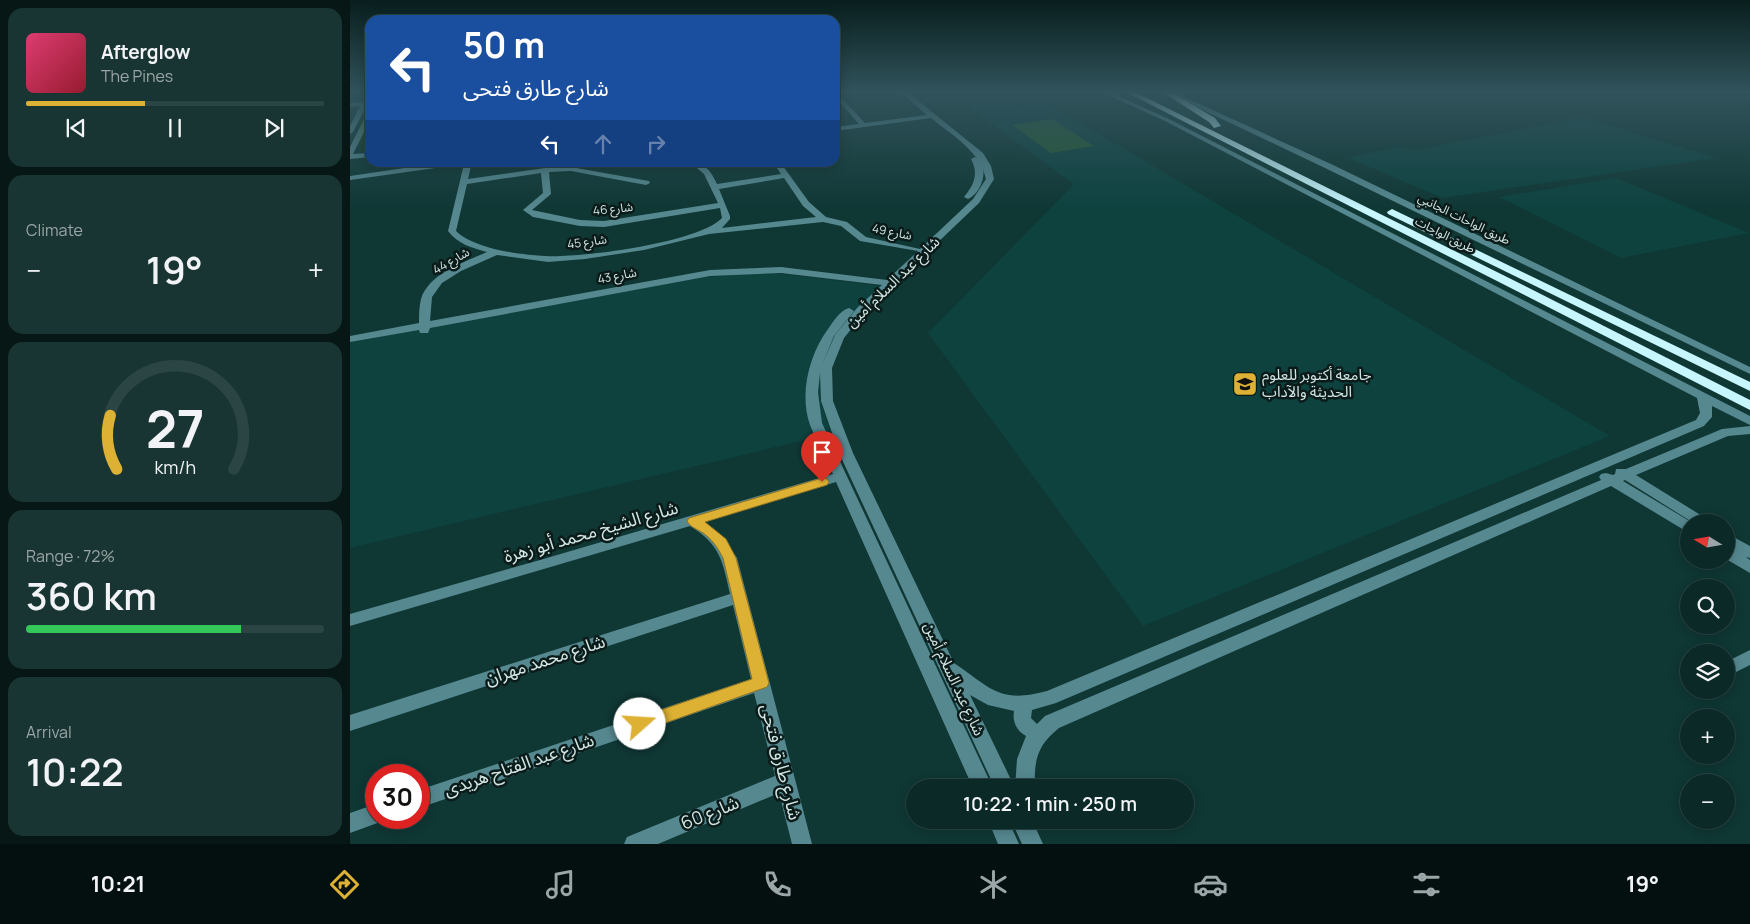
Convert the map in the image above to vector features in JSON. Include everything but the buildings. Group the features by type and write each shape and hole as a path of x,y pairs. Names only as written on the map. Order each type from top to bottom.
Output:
{"highway":[{"name":"طريق الواحات","path":"1206,130 1503,279 1750,406"},
{"name":"طريق الواحات","path":"1226,130 1750,387"},
{"path":"1503,279 1516,278 1518,273"},
{"path":"1531,294 1538,290 1553,291"}],"street":[{"path":"361,130 350,155 365,154"},
{"name":"شارع عبد السلام أمين","path":"945,130 979,165 980,176 972,193 916,249 838,337 826,368 825,384 827,401 846,453 1002,779"},
{"name":"شارع عبد السلام أمين","path":"948,130 980,155 987,166 990,180 976,201 833,329 821,349 812,373 812,406 816,423 979,779"},
{"path":"1187,130 1701,394 1750,421"},
{"name":"طريق الواحات الجانبي","path":"1251,130 1328,166 1750,371"},
{"path":"359,135 365,134"},
{"name":"شارع 45","path":"350,178 430,167"},
{"name":"شارع 45","path":"466,167 452,231 461,241 530,258 566,258 690,239 710,232 724,223 727,218 722,205"},
{"path":"701,167 714,187 722,205"},
{"name":"شارع 49","path":"779,167 808,207 823,219 844,224 863,239 916,249"},
{"path":"463,182 545,170 582,169 646,182"},
{"name":"شارع 46","path":"545,170 547,194 528,210 533,214 580,223 604,224 722,205"},
{"path":"714,187 785,176"},
{"path":"710,232 823,219"},
{"name":"شارع 44","path":"424,328 427,297 438,282 459,268 498,251"},
{"name":"شارع 43","path":"350,339 718,278 778,276 883,286"},
{"name":"شارع 43","path":"350,346 424,328"},
{"path":"949,668 991,700 1005,705 1026,704 1050,698 1276,601 1601,466 1703,421 1707,412 1701,394"},
{"path":"1025,779 1026,758 1040,733 1052,722 1713,437 1726,432 1750,430"},
{"path":"1601,466 1680,522"},
{"name":"شارع الشيخ محمد أبو زهرة","path":"350,620 693,521 841,476"},
{"path":"1619,478 1687,514"},
{"name":"شارع طارق فتحى","path":"693,521 709,530 722,543 730,558 802,844"},
{"path":"1735,544 1750,553"},
{"path":"1735,558 1750,567"},
{"name":"شارع محمد مهران","path":"350,722 740,597"},
{"path":"1735,666 1750,658"},
{"name":"شارع عبد الفتاح هريدى","path":"430,795 761,683"},
{"path":"1026,704 1021,714 1024,725 1033,732 1040,733"},
{"name":"شارع 60","path":"634,844 786,782"},
{"path":"350,823 365,818"},
{"path":"1002,829 1009,844"}],"shaded area":[{"name":"جامعة أكتوبر للعلوم الحديثة والآداب","path":"1000,130 1093,130 1610,436 1143,626 928,333 1074,184"},
{"path":"1516,130 1626,130 1716,158 1442,198 1349,158 1396,147 1417,150"},
{"path":"1616,178 1749,233 1621,258 1499,197"},
{"path":"754,273 783,274 882,286 845,321 830,341 821,364 820,399 831,434 350,548 350,342 691,278"}],"green space":[{"path":"1020,130 1070,130 1094,146 1051,153"}],"place":[{"name":"جامعة أكتوبر للعلوم الحديثة والآداب","path":"1245,384"}],"route":[{"path":"640,724 761,683 730,558 722,543 709,530 693,521 822,482"}]}
